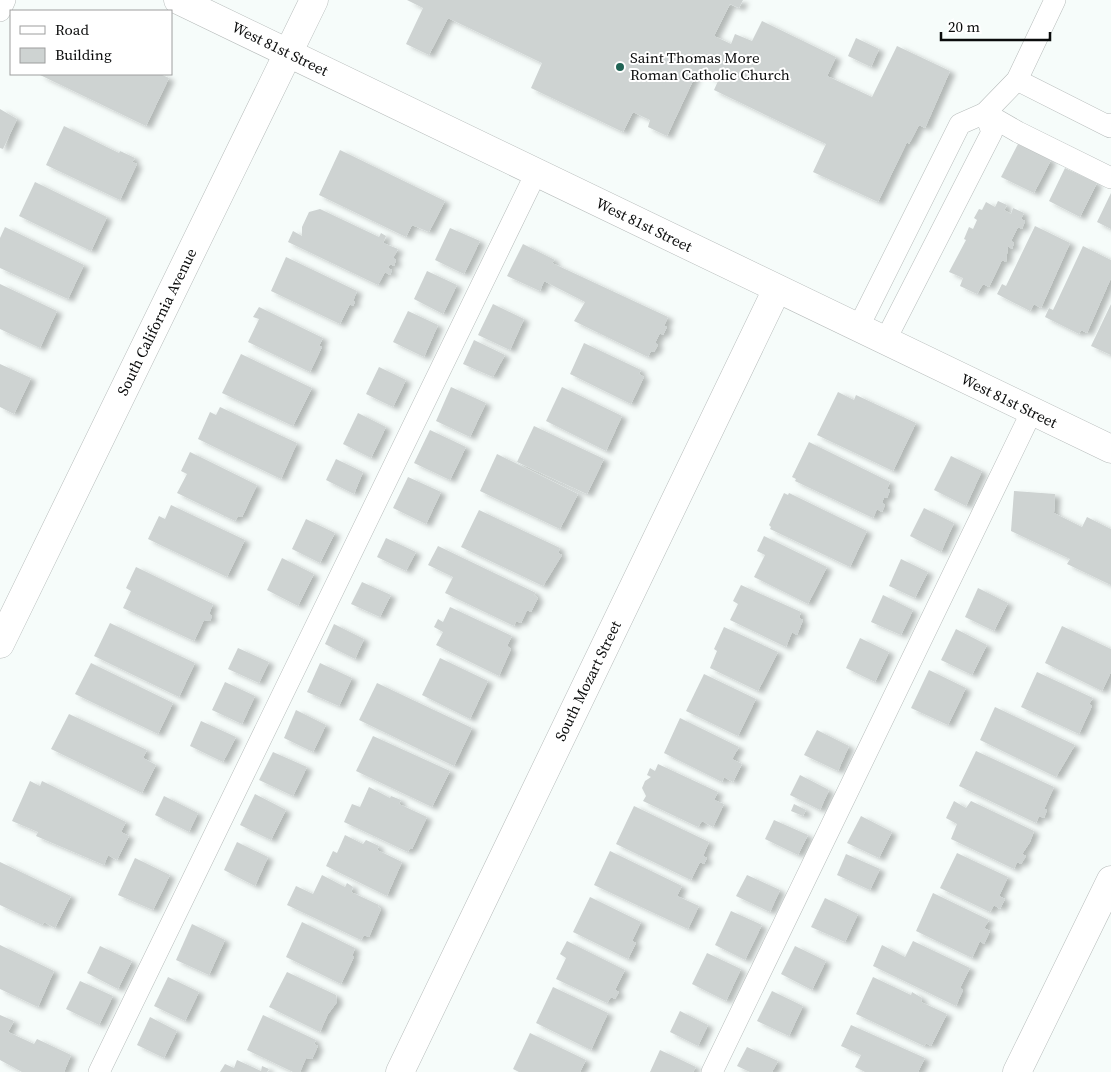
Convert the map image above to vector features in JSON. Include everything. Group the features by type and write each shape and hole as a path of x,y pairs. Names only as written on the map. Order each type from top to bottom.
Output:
{"street":[{"name":"West 81st Street","path":"178,0 1111,449"},
{"name":"South California Avenue","path":"0,644 314,0"},
{"name":"South Mozart Street","path":"400,1072 776,289"},
{"path":"1018,1072 1111,880"}],"lane":[{"path":"0,11 5,0"},
{"path":"858,328 960,124 985,113 1018,80 1055,0"},
{"path":"1018,80 1110,127 1111,124"},
{"path":"985,113 1018,132 1111,178"},
{"path":"885,341 992,132 985,113"},
{"path":"99,1072 536,173"},
{"path":"712,1072 1032,412"}],"building":[{"path":"407,0 743,0 739,8 730,4 714,36 731,44 735,34 752,41 762,21 836,57 827,76 872,97 897,46 950,71 925,128 919,125 909,144 907,142 878,202 813,172 826,144 714,90 718,81 698,70 667,136 648,127 650,120 633,112 623,132 531,88 542,63 448,18 429,55 406,44 423,8"},
{"path":"856,38 879,49 871,67 848,56"},
{"path":"40,75 162,75 169,78 146,126"},
{"path":"0,109 17,119 3,149 0,148"},
{"path":"64,126 119,153 120,151 135,158 132,162 137,164 120,200 46,165"},
{"path":"1018,144 1051,160 1034,193 1001,177"},
{"path":"340,150 445,201 429,232 412,225 406,237 319,195"},
{"path":"1065,168 1097,183 1080,217 1049,201"},
{"path":"35,182 107,217 91,251 19,216"},
{"path":"1111,193 1111,229 1097,222"},
{"path":"998,201 1007,205 1004,210 1011,214 1013,208 1024,213 1021,219 1025,221 1022,229 1018,227 1011,241 1014,243 1012,249 1008,246 1006,262 1002,260 989,287 983,284 977,294 960,286 963,278 949,272 966,240 964,239 969,227 973,229 977,220 974,218 979,209 982,210 986,202 995,207"},
{"path":"320,209 379,237 381,233 386,236 383,243 398,249 393,258 396,260 394,266 390,264 388,268 392,270 390,275 385,272 378,285 288,242 293,231 302,236 302,227 309,212"},
{"path":"1035,226 1070,243 1041,308 1034,304 1030,311 997,294 1002,284 1006,286"},
{"path":"5,227 84,265 68,299 0,268 0,238"},
{"path":"450,228 480,241 464,274 435,260"},
{"path":"523,244 555,260 552,263 668,317 664,326 667,327 663,335 660,333 655,343 658,345 654,352 651,351 648,357 574,321 585,302 544,281 540,291 507,276"},
{"path":"1083,246 1111,260 1111,278 1087,333 1081,330 1079,334 1045,317 1049,308 1053,310"},
{"path":"286,257 357,291 353,306 350,304 340,324 271,291"},
{"path":"427,271 457,285 443,314 414,299"},
{"path":"0,284 57,311 40,348 0,329"},
{"path":"493,304 524,319 510,350 478,335"},
{"path":"1111,304 1111,355 1091,346"},
{"path":"259,307 323,338 319,346 322,347 310,372 248,342 259,319 253,317"},
{"path":"408,311 438,325 424,357 393,342"},
{"path":"474,340 505,355 493,377 463,364"},
{"path":"584,343 641,370 639,374 644,377 631,404 570,374"},
{"path":"241,354 312,388 293,426 222,393"},
{"path":"0,364 31,378 14,414 0,407"},
{"path":"379,367 406,380 393,407 366,394"},
{"path":"451,387 486,403 470,437 436,421"},
{"path":"562,387 622,416 606,451 546,421"},
{"path":"838,392 854,400 856,395 916,423 893,471 817,435"},
{"path":"220,407 297,443 281,479 198,439 210,412 216,415"},
{"path":"358,413 386,427 371,458 343,444"},
{"path":"534,426 604,459 587,494 517,462"},
{"path":"430,430 466,447 450,480 414,463"},
{"path":"809,442 890,482 887,489 890,490 887,498 884,497 882,503 885,505 882,512 877,509 873,518 795,481 796,479 792,477"},
{"path":"190,452 257,485 242,517 238,516 235,521 177,493 187,474 181,471"},
{"path":"497,454 578,494 560,529 480,491"},
{"path":"951,456 982,471 966,506 934,490"},
{"path":"336,459 363,472 354,494 326,480"},
{"path":"408,477 441,492 426,524 393,508"},
{"path":"1014,491 1055,494 1054,513 1082,527 1087,517 1111,529 1111,585 1067,564 1070,559 1011,531"},
{"path":"784,493 788,495 789,493 867,531 850,567 770,529 769,525"},
{"path":"171,505 245,540 227,577 148,539 159,516 165,519"},
{"path":"924,508 954,523 941,552 910,536"},
{"path":"479,510 560,548 558,553 562,555 543,586 461,547"},
{"path":"306,519 335,533 320,563 292,549"},
{"path":"764,536 827,567 808,604 754,577 765,555 757,551"},
{"path":"386,538 416,552 406,571 377,557"},
{"path":"438,546 536,593 534,595 538,598 531,612 527,610 521,623 516,621 514,626 445,593 453,577 428,565"},
{"path":"282,558 314,574 298,606 267,590"},
{"path":"901,559 928,572 915,598 889,586"},
{"path":"136,567 213,604 209,614 212,616 210,621 204,620 194,641 123,608 131,591 126,588"},
{"path":"362,582 391,595 380,617 351,604"},
{"path":"741,585 801,612 799,618 803,620 797,635 792,632 786,647 730,620 738,604 733,601"},
{"path":"978,588 1008,603 994,631 965,617"},
{"path":"883,595 913,610 901,635 871,622"},
{"path":"450,607 512,636 507,646 511,649 499,676 436,645 443,632 434,627 438,619 443,622"},
{"path":"110,623 195,663 179,697 94,656"},
{"path":"334,624 364,639 355,659 325,644"},
{"path":"1062,626 1111,649 1111,672 1102,691 1045,663"},
{"path":"724,627 778,652 758,691 710,668 717,651 714,649"},
{"path":"956,629 987,645 972,675 941,660"},
{"path":"860,638 889,652 875,682 846,668"},
{"path":"238,648 269,662 259,683 228,669"},
{"path":"440,658 488,681 470,719 422,695"},
{"path":"91,663 173,703 158,734 75,694"},
{"path":"320,663 352,678 339,706 307,692"},
{"path":"929,670 966,688 948,725 911,708"},
{"path":"1037,672 1093,698 1089,704 1092,706 1079,734 1021,707"},
{"path":"704,674 756,699 738,736 686,711"},
{"path":"225,682 255,696 242,724 212,710"},
{"path":"377,683 472,728 454,766 359,720"},
{"path":"995,707 1075,745 1056,777 980,740"},
{"path":"296,710 326,725 313,752 284,738"},
{"path":"69,714 147,750 143,758 156,765 142,793 51,749"},
{"path":"680,718 739,747 732,759 742,764 733,782 724,777 722,782 664,753"},
{"path":"201,721 236,737 223,762 190,746"},
{"path":"817,730 849,746 838,771 804,755"},
{"path":"373,736 450,771 432,807 356,771"},
{"path":"976,751 1054,787 1044,809 1047,810 1044,818 1039,816 1036,823 959,786"},
{"path":"273,752 307,767 293,796 259,780"},
{"path":"658,764 718,792 714,800 724,804 713,827 702,821 698,827 643,801 646,796 642,788 645,781 651,777 647,775 650,768 655,771"},
{"path":"800,775 829,790 820,810 790,795"},
{"path":"30,781 40,786 42,781 126,822 121,832 129,836 117,860 108,855 104,865 36,836 38,832 12,821"},
{"path":"369,787 390,798 391,796 401,800 399,804 427,817 412,849 410,848 408,852 344,822 352,804 360,807"},
{"path":"255,794 286,810 271,840 240,825"},
{"path":"164,796 198,813 189,832 155,815"},
{"path":"954,801 966,808 971,801 1034,831 1030,842 1022,854 1026,856 1021,864 1017,862 1014,869 951,839 957,824 946,818"},
{"path":"794,804 806,810 803,816 791,811"},
{"path":"634,806 709,842 703,856 707,858 704,864 700,862 691,880 616,844"},
{"path":"861,816 892,832 879,858 847,843"},
{"path":"774,820 808,835 798,855 765,839"},
{"path":"345,835 363,844 366,840 379,846 377,850 402,862 387,896 326,866 333,851 337,853"},
{"path":"237,842 268,857 255,886 224,870"},
{"path":"610,851 682,886 677,896 699,906 688,929 594,885"},
{"path":"957,853 1008,877 999,896 1005,899 1000,909 994,905 990,912 940,888"},
{"path":"846,854 880,869 870,890 837,875"},
{"path":"135,858 170,875 153,910 118,895"},
{"path":"0,862 71,896 55,928 44,922 42,925 0,905"},
{"path":"322,875 345,887 347,883 353,887 351,892 379,905 378,907 381,909 369,937 364,935 361,940 287,905 296,886 313,894"},
{"path":"747,875 780,890 770,912 736,896"},
{"path":"933,893 989,920 984,928 990,931 984,944 980,941 972,958 916,931"},
{"path":"590,897 641,922 632,941 636,943 628,959 573,932"},
{"path":"825,898 858,914 845,942 811,927"},
{"path":"731,911 762,925 745,960 715,945"},
{"path":"302,922 355,948 352,956 354,957 341,984 286,957"},
{"path":"192,924 225,940 209,975 176,960"},
{"path":"567,941 625,970 615,990 619,992 615,999 611,997 607,1003 556,979 566,958 560,954"},
{"path":"913,941 970,968 960,988 963,990 956,1006 873,966 882,945 905,957"},
{"path":"0,945 54,971 38,1007 0,989"},
{"path":"100,946 132,961 118,989 87,973"},
{"path":"795,946 826,961 812,990 781,974"},
{"path":"707,953 741,969 726,1001 692,984"},
{"path":"287,972 336,995 337,1002 328,1014 320,1032 269,1007"},
{"path":"168,977 199,992 185,1021 154,1006"},
{"path":"873,977 911,995 912,992 922,998 921,1002 947,1014 931,1046 926,1043 924,1046 856,1014"},
{"path":"80,981 113,996 99,1025 66,1009"},
{"path":"553,987 608,1013 591,1050 536,1023"},
{"path":"772,991 803,1006 789,1036 757,1021"},
{"path":"680,1011 708,1025 698,1046 670,1032"},
{"path":"0,1015 14,1021 8,1032 34,1044 37,1039 71,1055 64,1072 22,1072 0,1060"},
{"path":"263,1015 316,1040 314,1044 318,1046 312,1059 306,1058 300,1072 293,1072 247,1050"},
{"path":"150,1017 177,1031 164,1058 137,1045"},
{"path":"851,1025 925,1058 918,1072 865,1072 855,1067 861,1055 841,1046"},
{"path":"530,1033 586,1060 580,1072 519,1072 513,1069"},
{"path":"747,1047 778,1061 772,1072 750,1072 737,1066"},
{"path":"660,1050 696,1067 693,1072 650,1072"},
{"path":"237,1060 261,1071 262,1066 269,1069 267,1072 220,1072 225,1064 234,1068"}],"place":[{"name":"Saint Thomas More Roman Catholic Church","path":"620,67"}]}
